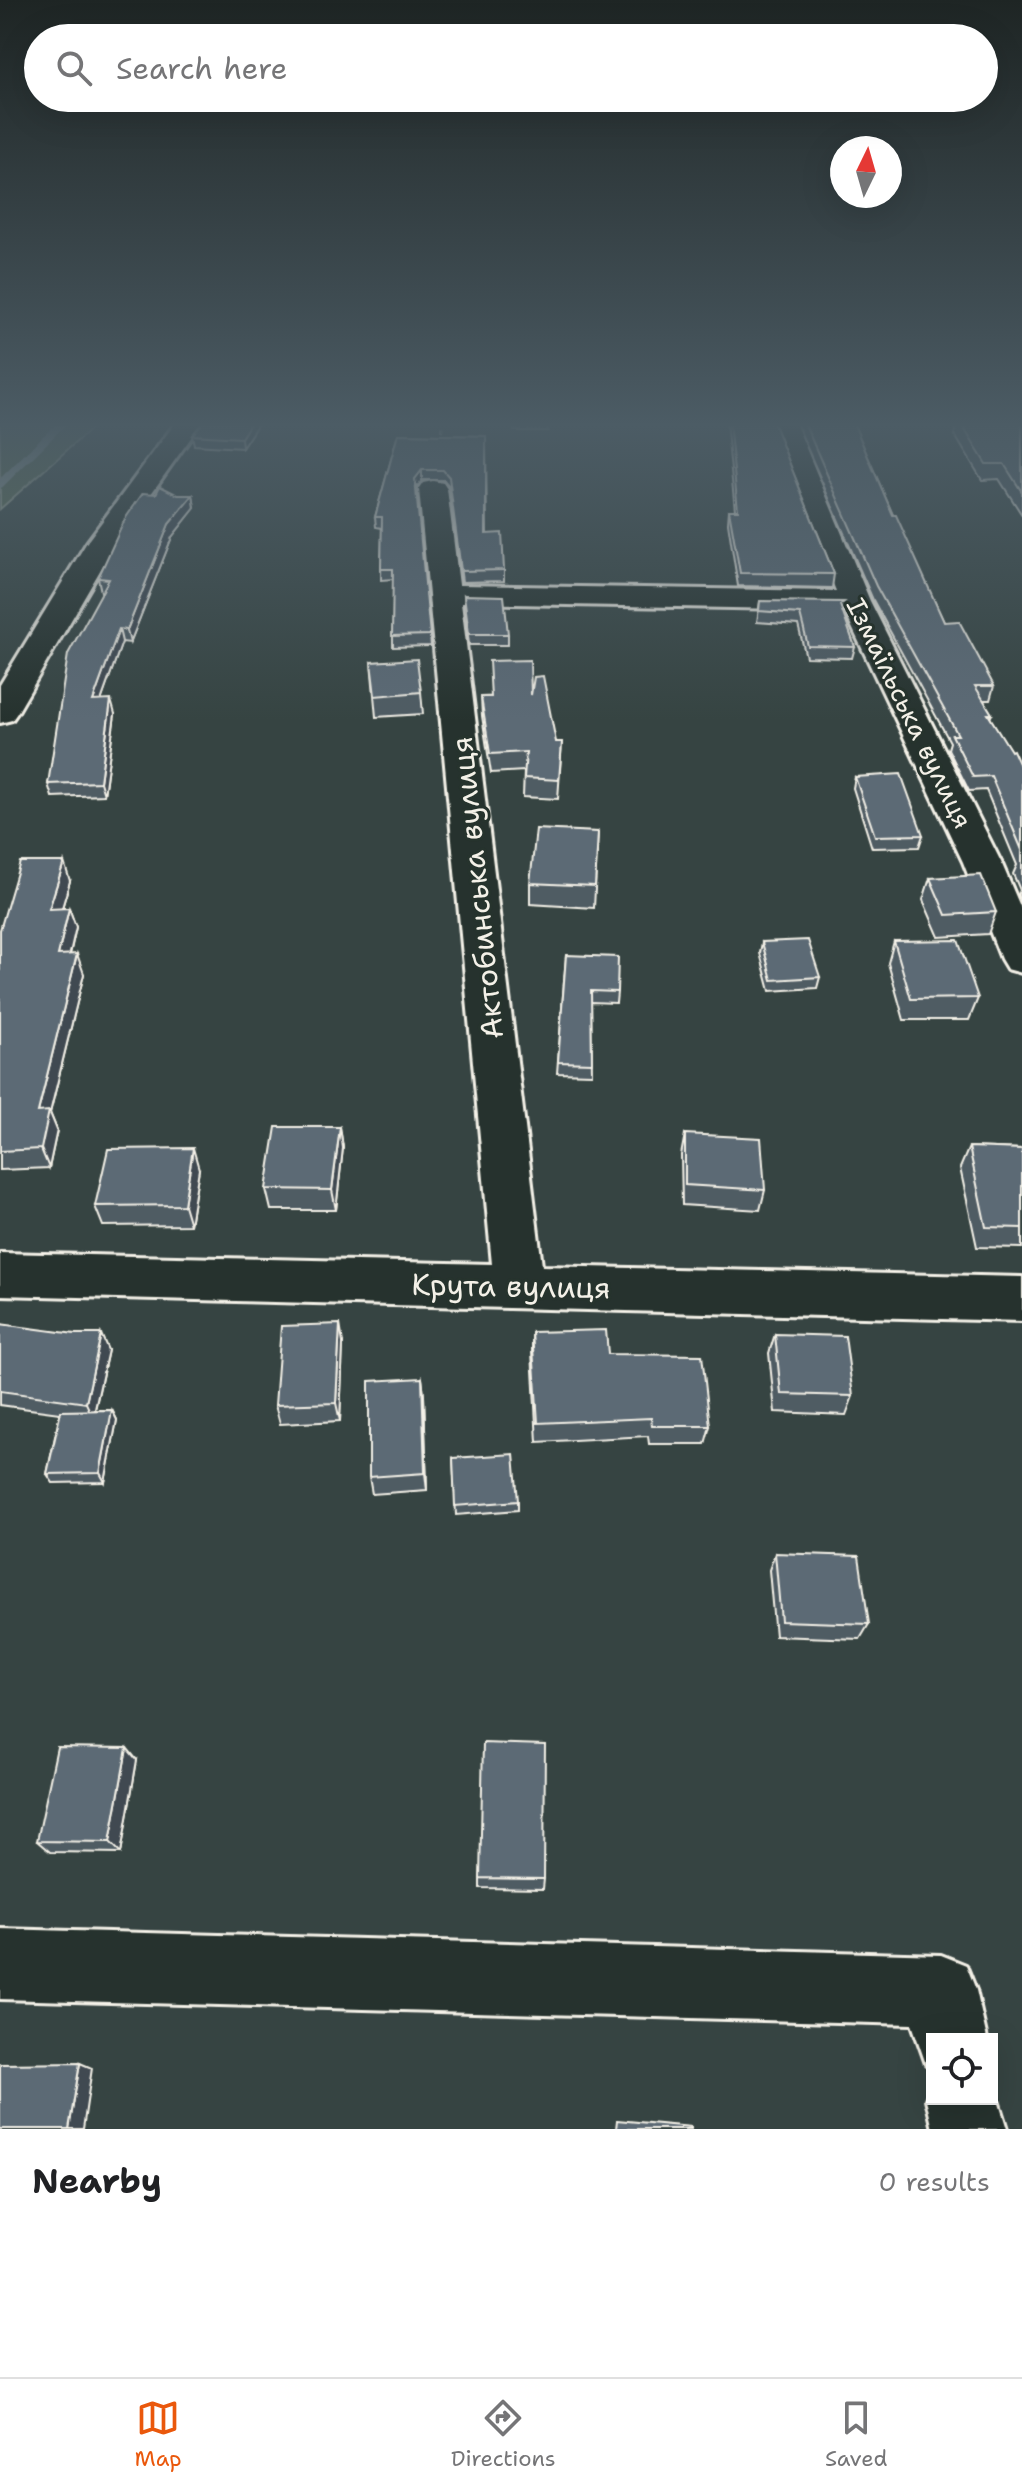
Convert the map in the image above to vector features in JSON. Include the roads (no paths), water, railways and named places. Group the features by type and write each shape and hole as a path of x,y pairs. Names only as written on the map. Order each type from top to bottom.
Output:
{"street":[{"path":"0,713 117,521"},
{"name":"Актобинська вулиця","path":"437,521 519,1287"},
{"name":"Ізмаїльська вулиця","path":"823,521 855,601 982,862 1022,959"},
{"path":"445,594 855,601"},
{"name":"Крута вулиця","path":"0,1274 1022,1299"},
{"path":"0,1964 946,2015"},
{"path":"964,2105 970,2129"}]}
